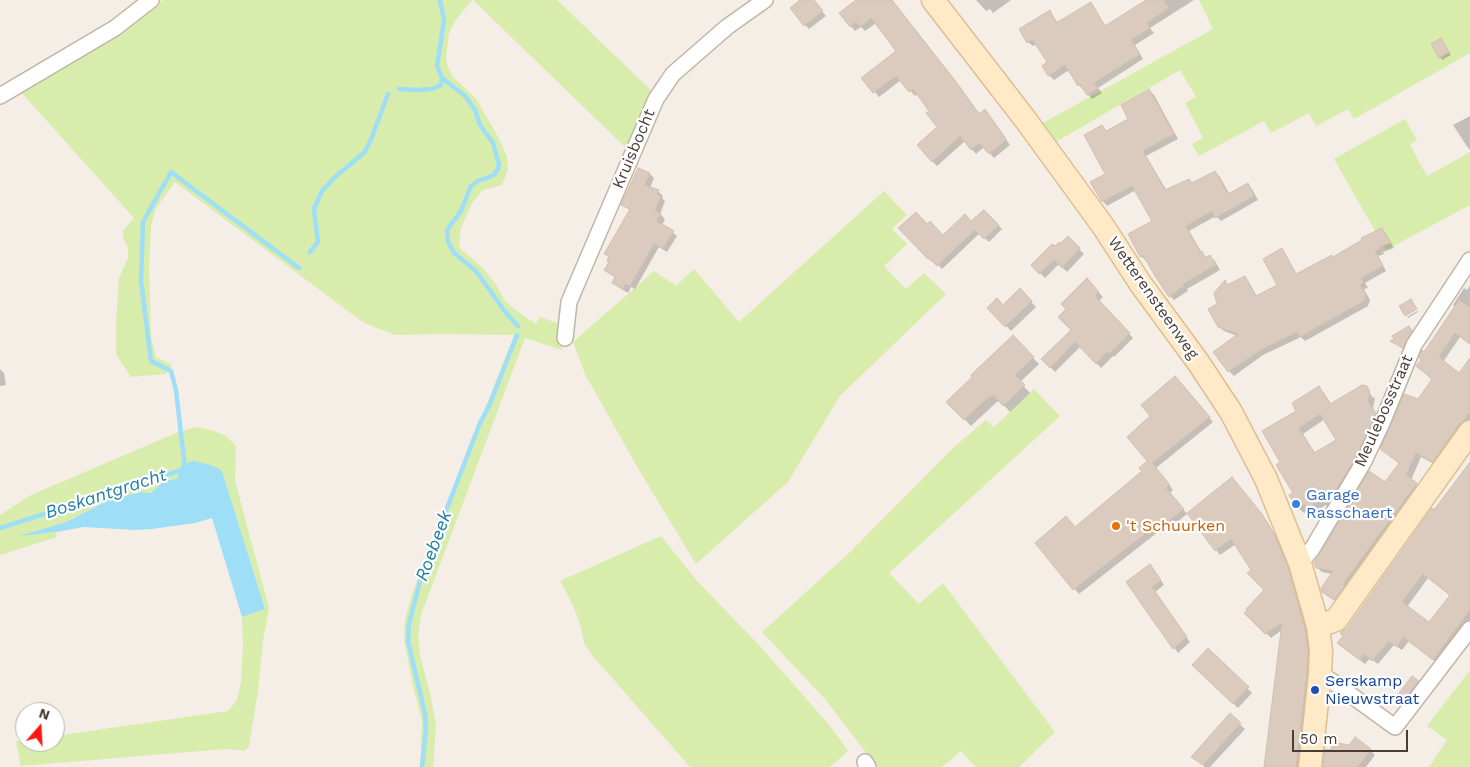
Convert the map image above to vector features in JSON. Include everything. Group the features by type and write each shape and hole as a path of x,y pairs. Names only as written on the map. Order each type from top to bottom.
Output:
{"street":[{"path":"0,96 115,28 151,0"},
{"name":"Kruisbocht","path":"565,338 569,302 656,99 673,74 727,27 765,0"},
{"name":"Wetterensteenweg","path":"933,0 1025,119 1103,226 1140,284 1198,362 1231,412 1266,479 1300,563 1318,626 1321,651 1320,674 1310,767"},
{"name":"Meulebosstraat","path":"1300,563 1312,549 1363,463 1382,423 1414,345 1470,260"},
{"path":"1318,626 1336,620 1470,432"},
{"path":"1320,674 1395,727 1470,629"}],"green space":[{"path":"163,0 472,0 455,21 449,33 446,58 453,77 477,100 498,137 507,157 508,170 502,185 483,190 472,203 461,228 460,248 484,269 505,301 514,309 536,324 540,317 562,325 562,350 525,338 421,615 418,636 420,655 436,726 433,767 420,767 422,721 404,639 405,619 413,591 514,335 395,335 364,323 175,182 156,208 151,226 149,267 151,336 156,357 172,365 166,374 131,377 116,354 116,321 119,278 128,258 128,248 123,237 123,230 134,218 20,91 92,51"},
{"path":"473,0 557,0 653,92 627,149"},
{"path":"1199,0 1470,0 1470,53 1354,119 1348,109 1316,126 1309,113 1271,133 1264,121 1199,156 1192,144 1203,138 1185,103 1196,97 1180,70 1056,142 1043,123 1213,29"},
{"path":"1405,119 1417,140 1410,145 1427,176 1470,152 1470,205 1386,250 1334,159"},
{"path":"884,191 907,215 892,229 907,244 884,266 906,289 924,273 946,294 840,396 788,482 696,564 636,465 585,374 573,342 654,271 676,286 694,269 739,322"},
{"path":"1034,389 1060,416 889,573 919,604 943,583 1055,732 1019,767 976,767 961,751 942,767 877,767 825,699 762,632 847,555 953,448 986,420 994,427"},
{"path":"196,427 226,436 236,446 235,481 269,608 249,746 245,751 226,749 21,766 18,752 65,752 65,735 228,711 237,700 241,682 242,617 265,609 223,474 165,480 151,493 141,492 111,499 66,522 22,535 56,532 57,537 0,555 0,515 31,495 176,433"},
{"path":"661,536 697,581 760,646 831,727 848,751 830,767 690,767 592,655 584,643 581,627 572,603 560,581"},
{"path":"1470,670 1470,767 1429,767 1447,740 1427,726"}],"water":[{"path":"193,461 220,469 223,474 265,609 242,617 212,518 195,523 152,529 84,527 19,536 66,522 111,499 141,492 151,493 165,480 177,479 182,465"}],"building":[{"path":"800,0 814,0 823,11 804,26 790,8"},
{"path":"856,0 892,0 979,114 985,109 1006,139 1004,142 989,154 979,143 971,150 960,136 932,162 917,145 937,127 926,113 929,111 913,89 909,92 896,76 873,93 861,78 896,51 871,18 860,27 856,22 850,27 839,13"},
{"path":"1146,0 1164,0 1169,8 1147,23 1150,28 1131,40 1140,54 1094,83 1098,88 1087,95 1080,84 1078,86 1065,65 1048,76 1042,66 1047,62 1032,39 1027,43 1019,29 1050,10 1056,23 1091,2 1105,26"},
{"path":"1441,38 1449,52 1439,58 1431,44"},
{"path":"1149,89 1174,134 1143,151 1165,190 1189,179 1192,183 1215,171 1228,194 1248,183 1254,196 1215,218 1212,211 1186,226 1200,252 1202,251 1205,258 1210,255 1216,265 1183,284 1184,286 1169,297 1143,255 1140,257 1128,234 1152,221 1132,186 1102,202 1090,182 1105,174 1084,135 1102,125 1106,131 1128,119 1121,105"},
{"path":"638,168 650,173 645,185 659,190 657,194 661,196 655,211 661,213 657,221 674,231 663,248 654,244 630,286 626,284 623,289 612,283 615,277 604,270 609,262 607,261 609,256 604,254 630,209 621,205"},
{"path":"984,210 999,225 984,239 975,230 937,266 898,228 916,212 927,224 930,221 943,235 965,214 971,221"},
{"path":"1382,228 1391,243 1379,247 1380,249 1375,251 1383,266 1361,278 1364,283 1360,285 1366,294 1364,301 1300,337 1297,332 1259,351 1228,372 1213,352 1238,334 1218,327 1208,309 1217,304 1214,293 1225,280 1227,285 1245,276 1256,296 1277,285 1263,259 1282,248 1296,274 1332,255 1333,257 1362,240 1361,238"},
{"path":"1068,236 1080,248 1062,268 1054,260 1039,274 1031,265 1052,244 1055,246 1059,242 1060,244"},
{"path":"1087,278 1099,292 1095,296 1130,333 1096,364 1075,342 1050,368 1041,359 1071,330 1058,317 1066,309 1061,304"},
{"path":"1020,288 1032,301 1005,327 987,308 997,298 1003,305"},
{"path":"1411,299 1417,309 1405,316 1399,306"},
{"path":"1459,300 1470,307 1470,344 1455,333 1439,357 1459,373 1470,358 1470,412 1459,424 1433,462 1416,453 1406,475 1417,483 1343,584 1345,585 1334,600 1322,592 1321,588 1333,571 1316,568 1314,562 1369,471 1385,482 1399,463 1380,449 1404,394 1418,399 1432,379 1416,366 1421,360 1419,358 1422,350 1424,352"},
{"path":"1409,326 1412,331 1403,348 1390,341 1394,339 1392,336"},
{"path":"1013,335 1034,357 1015,375 1025,385 1003,406 994,395 990,396 964,420 946,402"},
{"name":"'t Schuurken","path":"1175,376 1210,417 1152,463 1170,485 1166,488 1184,509 1161,527 1158,524 1073,590 1035,543 1066,516 1075,527 1142,471 1139,468 1147,461 1127,437 1150,416 1141,405"},
{"path":"1362,385 1367,386 1370,392 1368,401 1376,414 1355,459 1333,495 1321,502 1320,500 1307,509 1304,504 1298,509 1289,495 1293,493 1276,465 1280,462 1262,431 1296,411 1292,403 1319,386 1330,404","holes":["1320,414 1336,440 1314,453 1299,428"]},
{"path":"1470,462 1470,610 1433,660 1403,637 1397,647 1389,641 1372,661 1364,654 1360,660 1337,643 1343,636 1340,633 1347,628 1432,508 1434,510","holes":["1423,574 1450,595 1429,622 1402,602"]},
{"path":"1232,477 1262,514 1274,534 1288,567 1305,629 1308,652 1307,673 1296,767 1264,767 1282,623 1265,634 1244,613 1264,590 1247,573 1251,570 1231,539 1215,551 1187,513"},
{"path":"1150,564 1161,580 1152,587 1187,637 1173,649 1126,582"},
{"path":"1208,648 1249,687 1233,704 1192,665"},
{"path":"1412,676 1419,681 1403,701 1396,697"},
{"path":"1230,713 1241,723 1203,765 1191,757"},
{"path":"1355,737 1371,749 1358,767 1323,767 1325,749 1331,750 1332,742 1349,745"}],"waterway":[{"name":"Roebeek","path":"440,0 444,20 437,66 442,78 465,96 475,110 480,125 493,143 499,164 494,175 471,186 461,211 447,230 448,242 454,253 476,271 506,313 518,326"},
{"name":"Boskantgracht","path":"399,89 432,89 441,85 442,78"},
{"name":"Boskantgracht","path":"310,252 318,242 314,209 322,191 336,176 365,152 388,94"},
{"name":"Boskantgracht","path":"0,528 185,469 176,390 171,371 151,361 141,281 143,222 171,172 299,268"},
{"name":"Roebeek","path":"422,767 426,729 425,714 408,641 409,624 423,570 480,423 489,406 517,335"}],"place":[{"name":"Garage Rasschaert","path":"1296,504"},
{"name":"'t Schuurken","path":"1116,526"},
{"name":"Serskamp Nieuwstraat","path":"1315,690"}]}
